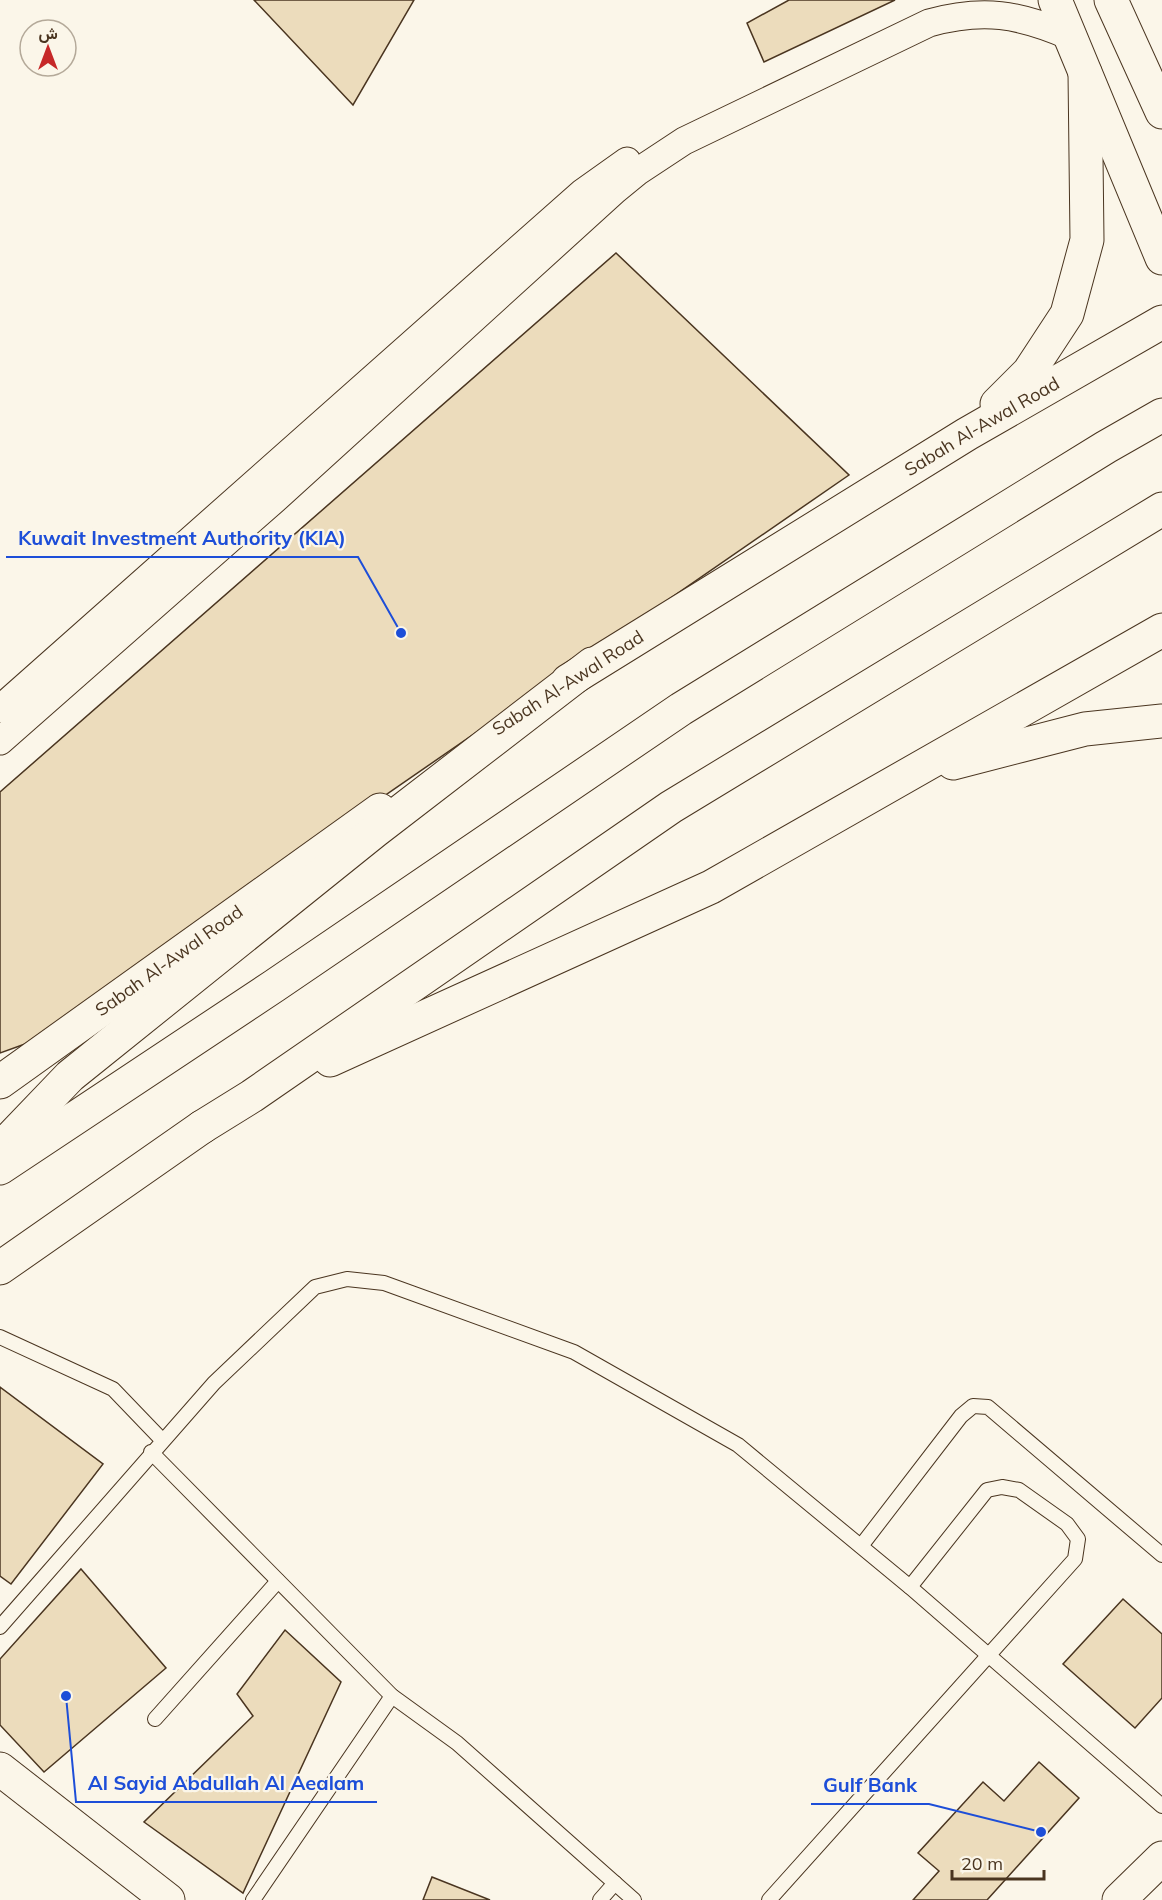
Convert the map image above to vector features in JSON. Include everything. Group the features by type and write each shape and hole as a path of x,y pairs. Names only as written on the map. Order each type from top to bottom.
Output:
{"main road":[{"path":"1055,0 1162,258"},
{"path":"1111,0 1150,75 1162,112"},
{"path":"967,434 1029,372 1067,314 1087,240 1085,73"},
{"name":"Sabah Al-Awal Road","path":"0,1082 314,856 592,664 967,434 1162,322"},
{"path":"0,1168 274,986 681,709 1106,447 1162,415"},
{"path":"0,1268 202,1127 252,1096 671,807 1162,509"},
{"path":"252,1096 711,887 1162,630"},
{"path":"0,1149 70,1076 375,831 592,664"},
{"path":"908,776 1085,729 1162,721"},
{"path":"0,1769 168,1900"},
{"path":"1119,1900 1162,1858"}],"street":[{"path":"0,741 275,500 637,172 684,141 929,11"},
{"path":"0,709 602,178 689,119 929,11 996,14 1021,18 1070,36"}],"lane":[{"path":"0,1627 162,1440 233,1364 315,1287 347,1279 384,1282 574,1352 738,1445 910,1587 1162,1806"},
{"path":"0,1337 113,1389 162,1440"},
{"path":"861,1546 961,1416 973,1406 988,1407 1162,1555"},
{"path":"151,1452 392,1696 466,1750 634,1900"},
{"path":"769,1900 1075,1559 1078,1539 1067,1524 1019,1490 1002,1486 987,1490 910,1587"},
{"path":"155,1719 278,1581"},
{"path":"253,1900 392,1696"},
{"path":"600,1900 615,1883"}],"building":[{"path":"254,0 414,0 353,105"},
{"path":"789,0 895,0 764,62 747,23"},
{"path":"616,253 849,475 25,1044 0,1053 0,792"},
{"path":"0,1387 103,1464 11,1584 0,1576"},
{"path":"81,1569 166,1668 44,1772 0,1725 0,1659"},
{"path":"1123,1599 1162,1634 1162,1698 1135,1728 1063,1664"},
{"path":"285,1630 341,1682 243,1893 144,1822 253,1716 237,1694"},
{"path":"1039,1762 1079,1798 987,1900 913,1900 939,1871 918,1853 983,1782 1004,1801"},
{"path":"432,1877 490,1900 423,1900"}],"place":[{"name":"Kuwait Investment Authority (KIA)","path":"401,633"},
{"name":"Al Sayid Abdullah Al Aealam","path":"66,1696"},
{"name":"Gulf Bank","path":"1041,1832"}]}
